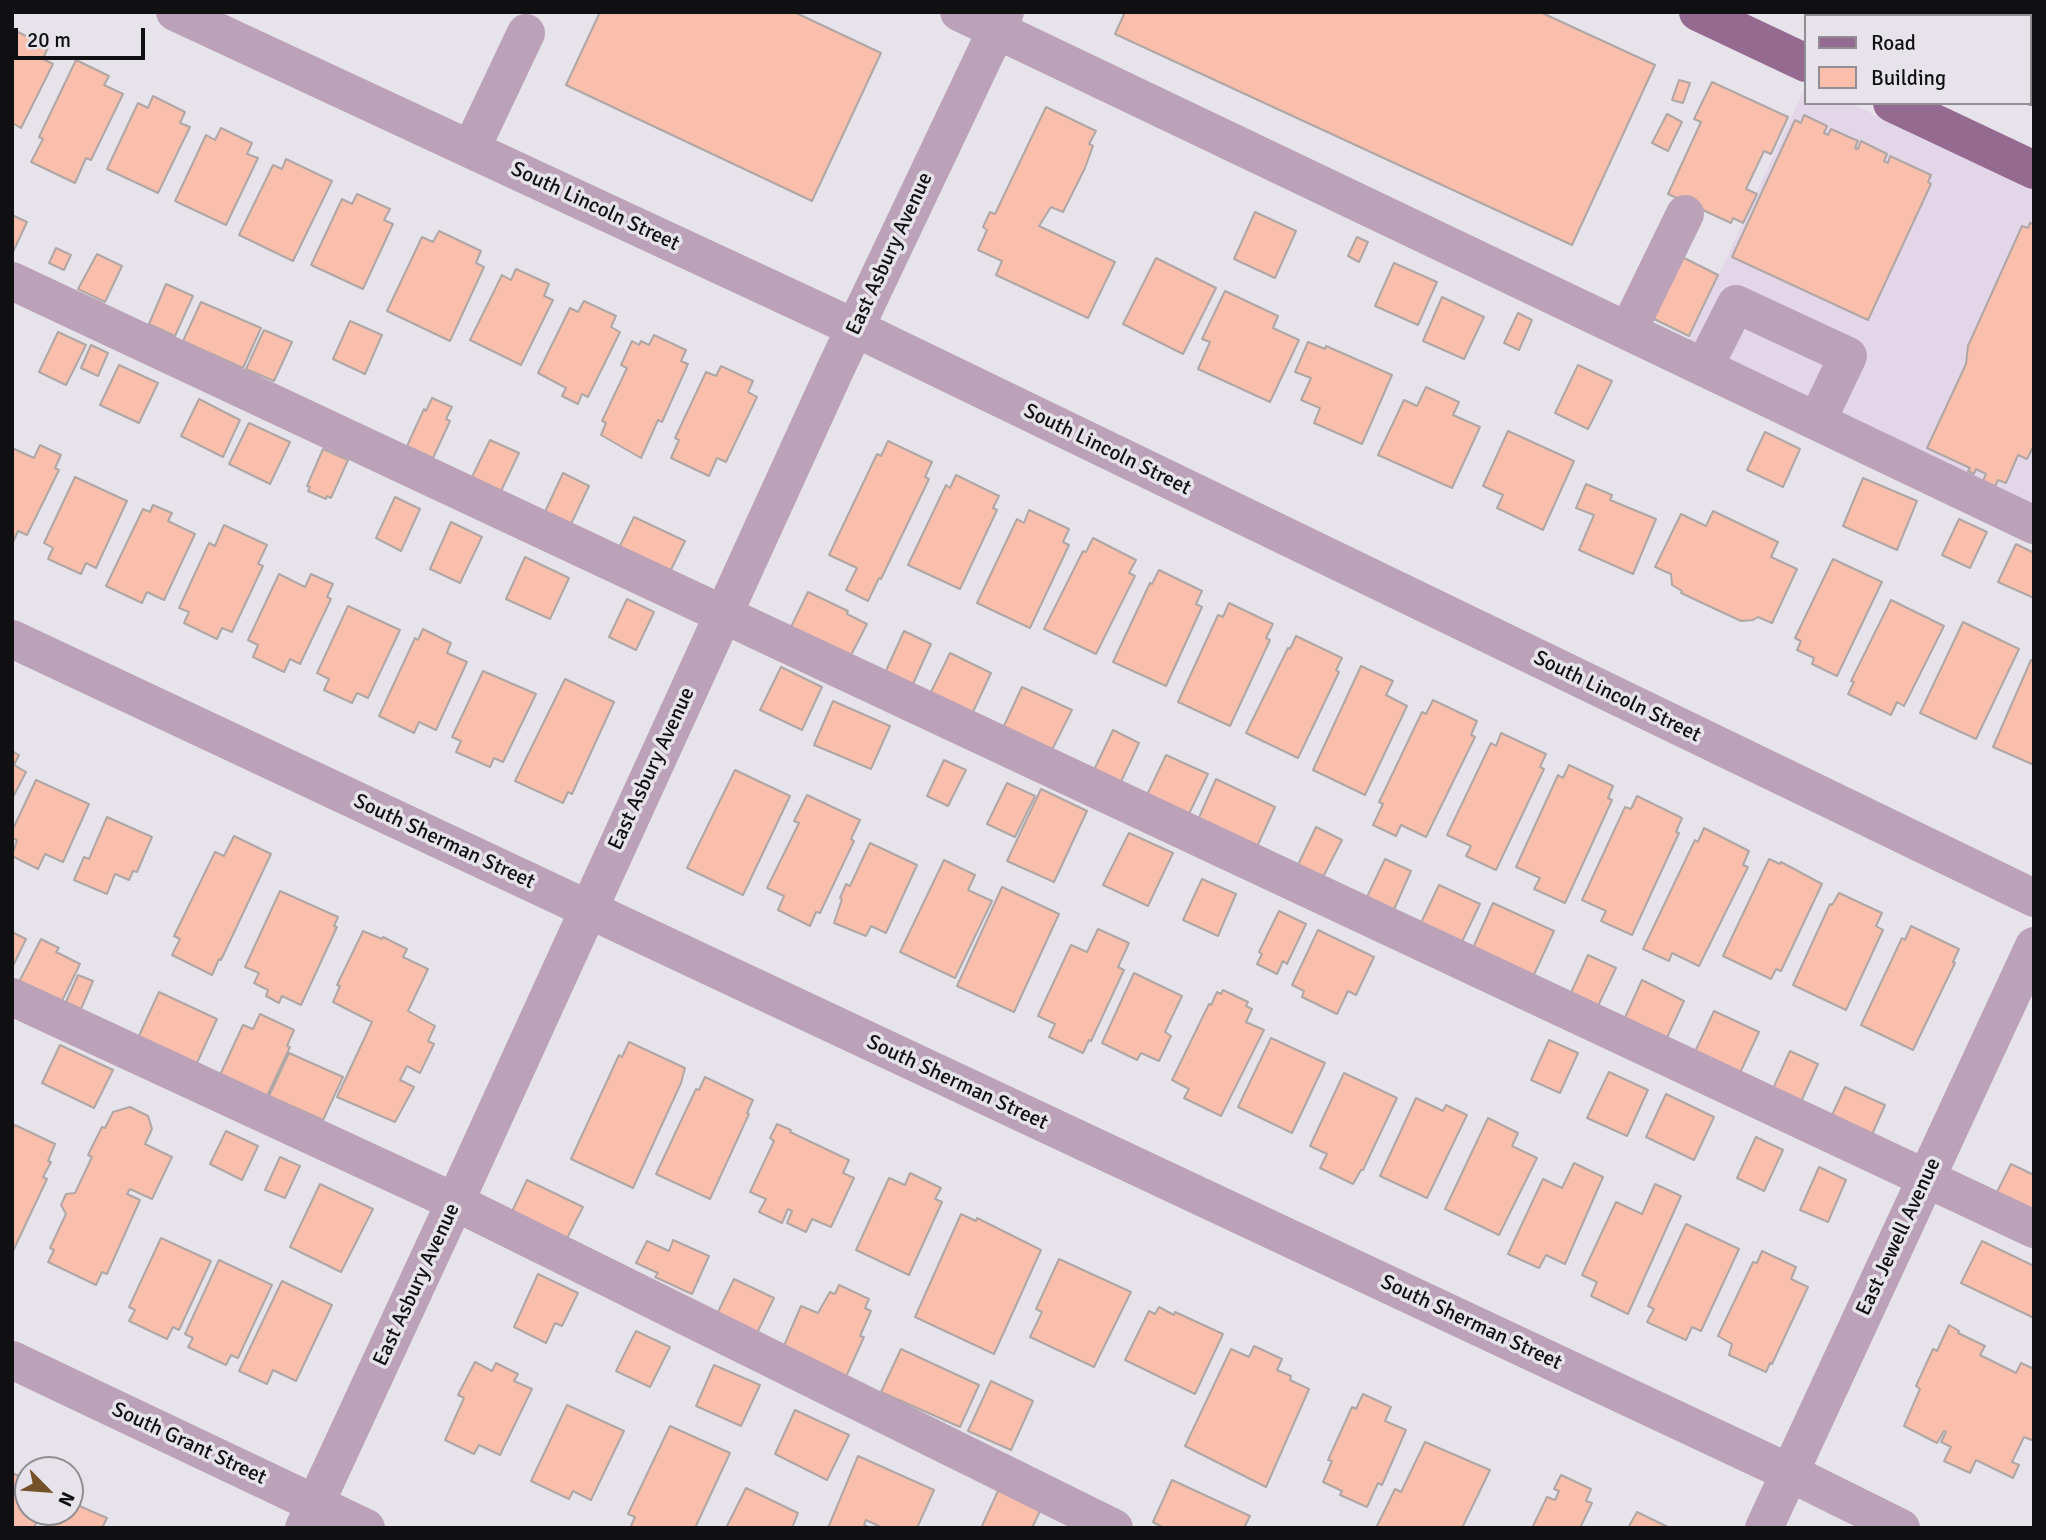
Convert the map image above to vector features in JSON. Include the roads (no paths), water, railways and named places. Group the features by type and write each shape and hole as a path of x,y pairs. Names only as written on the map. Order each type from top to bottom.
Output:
{"main road":[{"path":"1698,12 1804,62"},
{"path":"1896,105 2034,170"}],"street":[{"name":"South Lincoln Street","path":"175,12 855,328 2034,898"},
{"path":"959,12 1001,21 1628,331 2034,525"},
{"name":"East Asbury Avenue","path":"309,1516 456,1202 855,328 1001,21"},
{"path":"471,149 526,33"},
{"path":"1628,331 1685,214"},
{"path":"12,281 2034,1229"},
{"path":"1704,367 1736,304 1848,356 1817,421"},
{"name":"South Sherman Street","path":"12,639 1790,1473 1901,1528"},
{"name":"East Jewell Avenue","path":"1764,1528 2034,946"},
{"path":"12,997 456,1202 1114,1528"},
{"name":"South Grant Street","path":"12,1360 309,1516 366,1528"}]}
